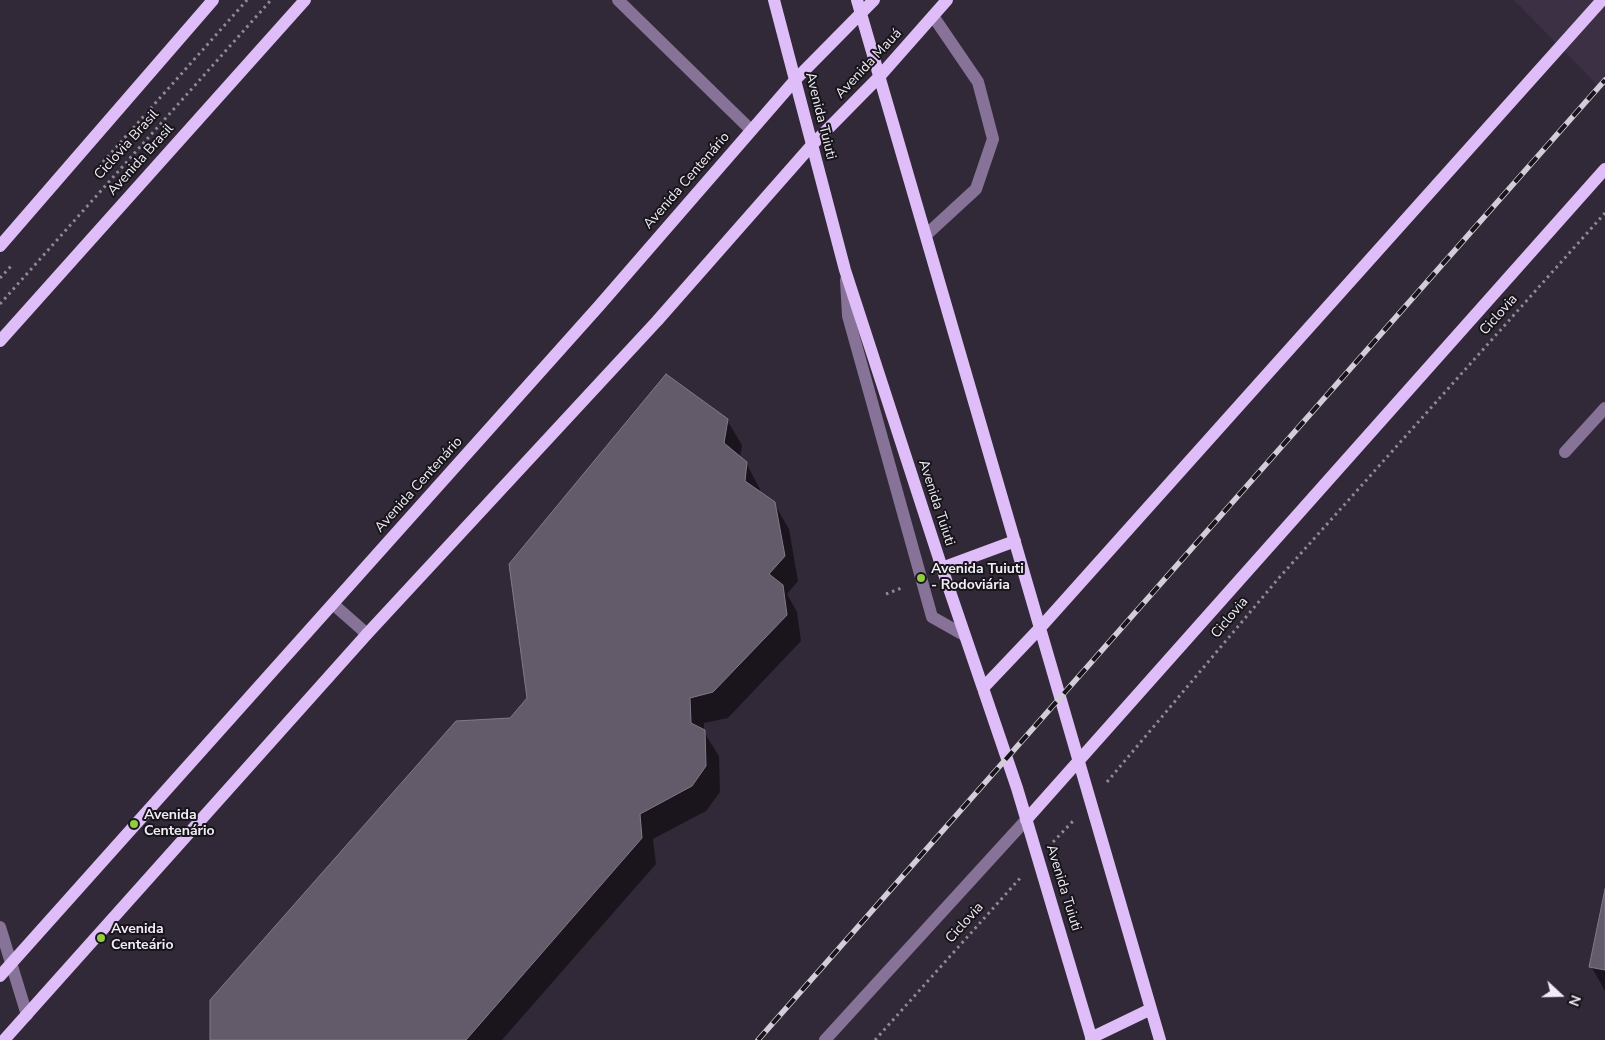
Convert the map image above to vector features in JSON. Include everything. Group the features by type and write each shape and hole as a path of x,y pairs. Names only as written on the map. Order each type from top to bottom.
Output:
{"main road":[{"path":"0,246 213,0"},
{"name":"Avenida Brasil","path":"0,341 305,0"},
{"name":"Avenida Tuiuti","path":"774,0 845,270 1039,858 1091,1039"},
{"path":"857,0 1160,1040"},
{"path":"862,14 874,0"},
{"name":"Avenida Mauá","path":"811,146 879,77 947,0"},
{"path":"982,688 1040,628 1602,0"},
{"name":"Avenida Centenário","path":"0,976 333,604 796,79 862,14"},
{"path":"4,1040 367,634 657,321 811,146"},
{"path":"1026,820 1605,169"},
{"path":"942,568 1015,541"},
{"path":"1091,1039 1151,1009"}],"street":[{"path":"618,0 751,130"},
{"path":"926,235 976,189 993,139 978,82 933,16"},
{"path":"845,270 848,316 932,617 964,635"},
{"path":"1565,452 1605,408"},
{"path":"333,604 367,634"},
{"path":"825,1040 1026,820"},
{"path":"0,927 27,1014"}],"path":[{"name":"Ciclovia Brasil","path":"98,168 247,0"},
{"name":"Ciclovia Brasil","path":"0,304 270,0"},
{"name":"Ciclovia","path":"875,1040 1090,802 1278,579 1605,213"},
{"path":"0,278 20,256"}],"shaded area":[{"path":"1514,0 1605,0 1605,80 1599,87"}],"building":[{"path":"666,374 728,419 724,443 747,462 745,481 775,502 785,556 769,574 783,585 787,615 713,692 690,698 691,723 705,730 706,766 692,786 640,814 642,838 466,1040 210,1040 210,1000 456,721 510,718 527,698 509,564"},
{"path":"1605,889 1605,970 1589,967"}],"railway":[{"path":"758,1040 1605,80"}],"place":[{"name":"Avenida Tuiuti - Rodoviária","path":"921,578"},
{"name":"Avenida Centenário","path":"134,824"},
{"name":"Avenida Centeário","path":"101,938"}]}
